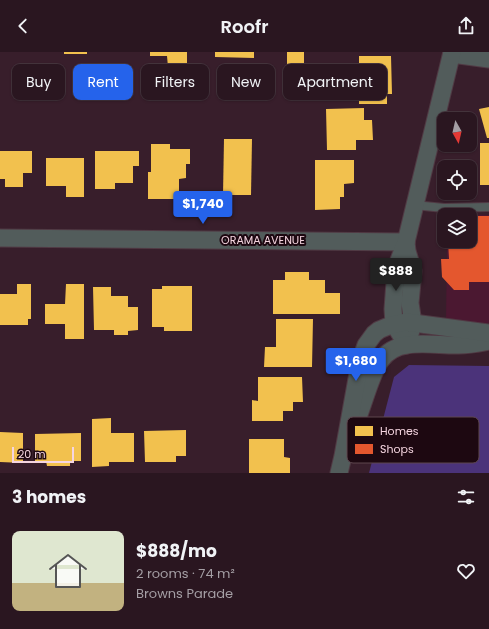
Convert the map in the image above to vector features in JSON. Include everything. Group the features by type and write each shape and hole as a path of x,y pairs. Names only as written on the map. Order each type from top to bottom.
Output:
{"street":[{"path":"406,345 394,324 394,277 406,242 452,53 489,59"},
{"name":"ORAMA AVENUE","path":"0,238 406,242"},
{"path":"406,242 412,271 410,303 413,323 406,345"},
{"path":"350,417 363,352 374,334 385,327 394,324 413,323 489,334"},
{"path":"358,417 377,365 388,352 406,345 460,345 489,341"},
{"path":"339,473 347,435"},
{"path":"343,456 347,445"}],"lane":[{"path":"414,205 444,208 489,207"}],"shaded area":[{"path":"477,215 489,215 489,323 446,323 447,248 477,248"},
{"path":"409,365 489,366 489,473 369,473 372,463 479,463 479,417 384,417 394,377"}],"building: Homes":[{"path":"64,52 87,52 87,54 64,54"},
{"path":"150,52 187,52 187,64 168,64 167,56 150,56"},
{"path":"215,52 254,52 254,58 215,57"},
{"path":"287,52 304,52 304,64 287,64"},
{"path":"359,56 391,56 392,94 387,94 387,64 359,64"},
{"path":"359,100 387,100 387,104 359,104"},
{"path":"489,107 489,138 487,138 479,109"},
{"path":"364,108 364,120 372,120 373,140 356,140 356,150 327,150 326,109"},
{"path":"224,139 252,139 251,195 223,195"},
{"path":"480,143 489,143 489,185 480,185"},
{"path":"151,144 170,144 170,149 190,149 190,164 186,164 186,178 179,179 179,199 148,199 148,172 151,172"},
{"path":"0,151 32,151 32,173 23,173 23,187 5,187 5,179 0,179"},
{"path":"95,151 139,151 139,166 133,166 133,183 115,183 115,189 95,189"},
{"path":"46,158 84,158 84,197 66,197 66,186 46,186"},
{"path":"315,160 354,160 354,183 344,184 344,197 340,197 340,209 315,210"},
{"path":"285,272 309,272 309,280 325,280 325,293 340,293 340,314 273,314 273,280 285,280"},
{"path":"17,284 31,284 31,319 28,319 28,325 0,325 0,294 17,294"},
{"path":"66,284 84,284 84,339 65,339 65,324 45,324 45,304 65,304"},
{"path":"162,286 192,286 192,331 164,331 164,327 152,327 152,289 162,289"},
{"path":"93,287 111,287 111,296 128,296 128,307 138,307 138,330 128,331 128,335 114,335 114,330 94,330"},
{"path":"276,319 313,319 312,367 264,367 265,347 276,347"},
{"path":"258,377 302,377 303,402 293,402 293,411 283,411 283,421 252,421 252,400 258,401"},
{"path":"111,418 111,433 134,433 134,462 109,462 109,466 92,467 92,419"},
{"path":"186,430 186,456 176,456 176,462 145,462 144,431"},
{"path":"0,432 23,433 23,463 0,462"},
{"path":"81,433 81,461 70,461 70,466 47,466 46,461 35,461 35,434"},
{"path":"249,439 284,439 284,457 290,458 290,473 249,473"}],"building: Shops":[{"path":"477,216 489,216 489,282 469,282 469,290 454,290 442,277 441,259 449,259 448,248 477,248"}]}
